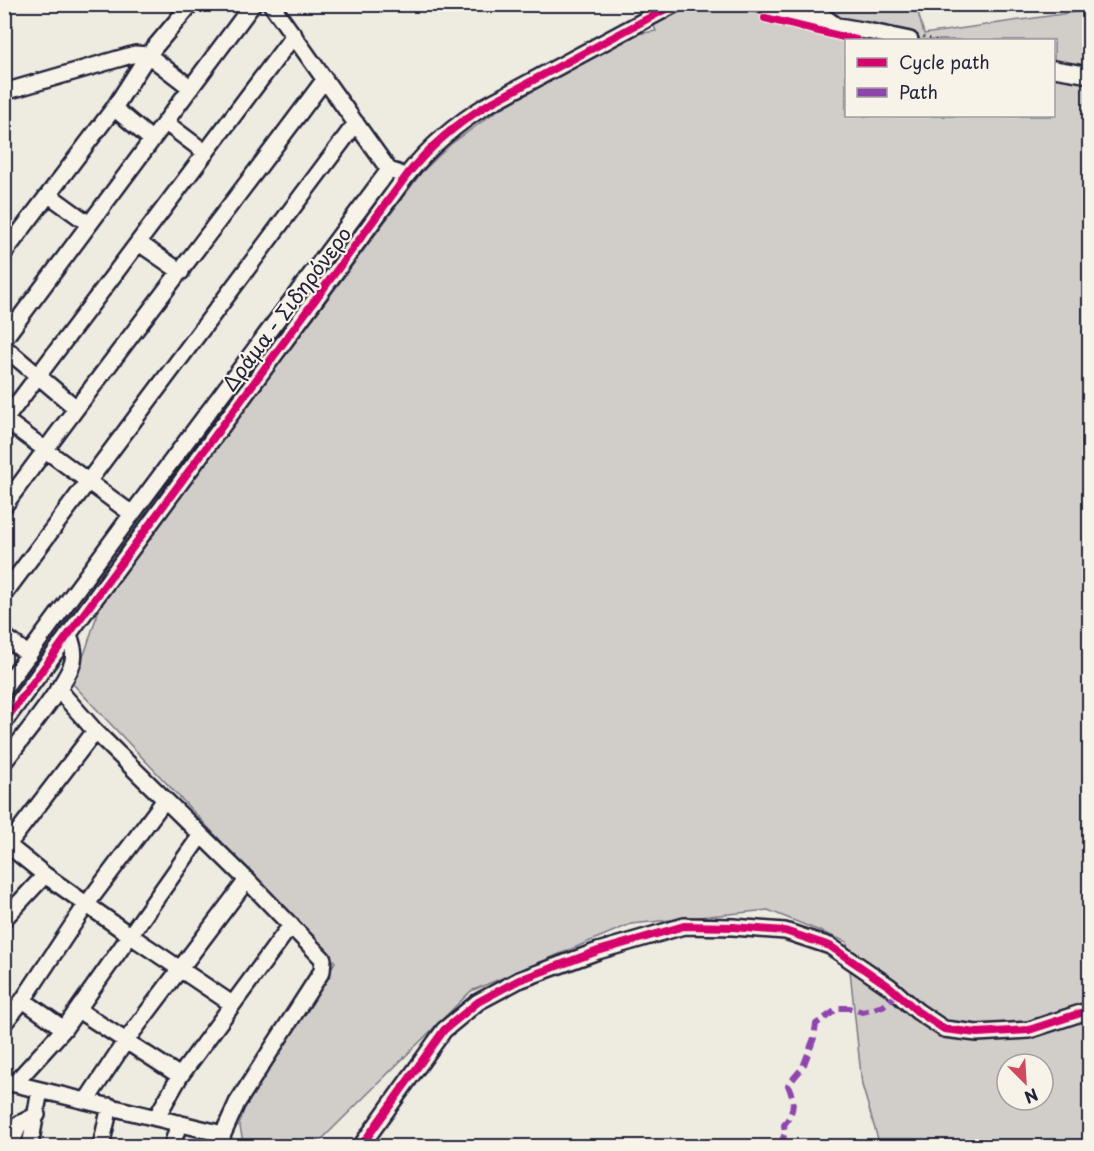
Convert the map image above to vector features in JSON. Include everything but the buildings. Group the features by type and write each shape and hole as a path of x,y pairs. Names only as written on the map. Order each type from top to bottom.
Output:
{"street":[{"path":"4,253 114,108 147,55 191,4"},
{"path":"4,339 252,4"},
{"path":"271,4 389,170 407,175"},
{"path":"761,4 781,8 810,21 905,39"},
{"path":"812,4 820,14 834,24"},
{"name":"Δράμα - Σιδηρόνερο","path":"4,722 407,175 435,143 477,111 675,5"},
{"path":"132,514 5,420 294,36"},
{"path":"4,92 135,54 147,55 191,88"},
{"path":"1055,69 1089,75"},
{"path":"4,506 325,79"},
{"path":"114,108 152,140"},
{"path":"166,123 206,153"},
{"path":"4,594 356,123"},
{"path":"4,688 389,170"},
{"path":"49,195 89,224"},
{"path":"139,243 181,272"},
{"path":"4,346 76,408"},
{"path":"4,762 58,689 73,664 74,649 69,634"},
{"path":"4,636 29,655"},
{"path":"9,1083 179,1123 221,1140 237,1104 324,967 321,955 164,801 95,731 58,689"},
{"path":"95,731 6,846 86,905 232,1004"},
{"path":"4,1023 23,1000 86,905 164,801"},
{"path":"9,1083 64,1029 201,835"},
{"path":"4,919 45,875"},
{"path":"86,1101 125,1042 247,880"},
{"path":"156,1118 180,1076 291,925"},
{"path":"361,1146 444,1030 478,1002 519,980 598,951 684,926 785,931 830,946 890,987 917,1011 944,1029 977,1033 1029,1030 1089,1010"},
{"path":"23,1000 64,1029"},
{"path":"78,1010 180,1076"},
{"path":"30,1146 40,1090"},
{"path":"101,1146 110,1106"},
{"path":"11,1146 19,1124 37,1115"},
{"path":"172,1146 179,1123"}],"shaded area":[{"path":"645,5 916,5 924,34 1089,10 1089,1146 880,1146 862,1085 847,942 768,910 631,924 471,991 315,1146 244,1146 238,1118 335,962 72,683 73,677 85,652 99,609 169,507 421,173 451,144 498,110 637,34 656,31"}],"marked path":[{"path":"780,1146 785,1133 784,1125 793,1106 788,1085 803,1067 814,1038 816,1024 839,1008 863,1012 883,1006 898,994"}],"cycle path":[{"path":"4,722 407,175 425,154 454,128 487,105 675,4"},
{"path":"765,18 852,39"},
{"path":"361,1146 444,1030 478,1002 519,980 598,951 684,926 785,931 830,946 890,987 917,1011 944,1029 977,1033 1029,1030 1090,1010"}]}
